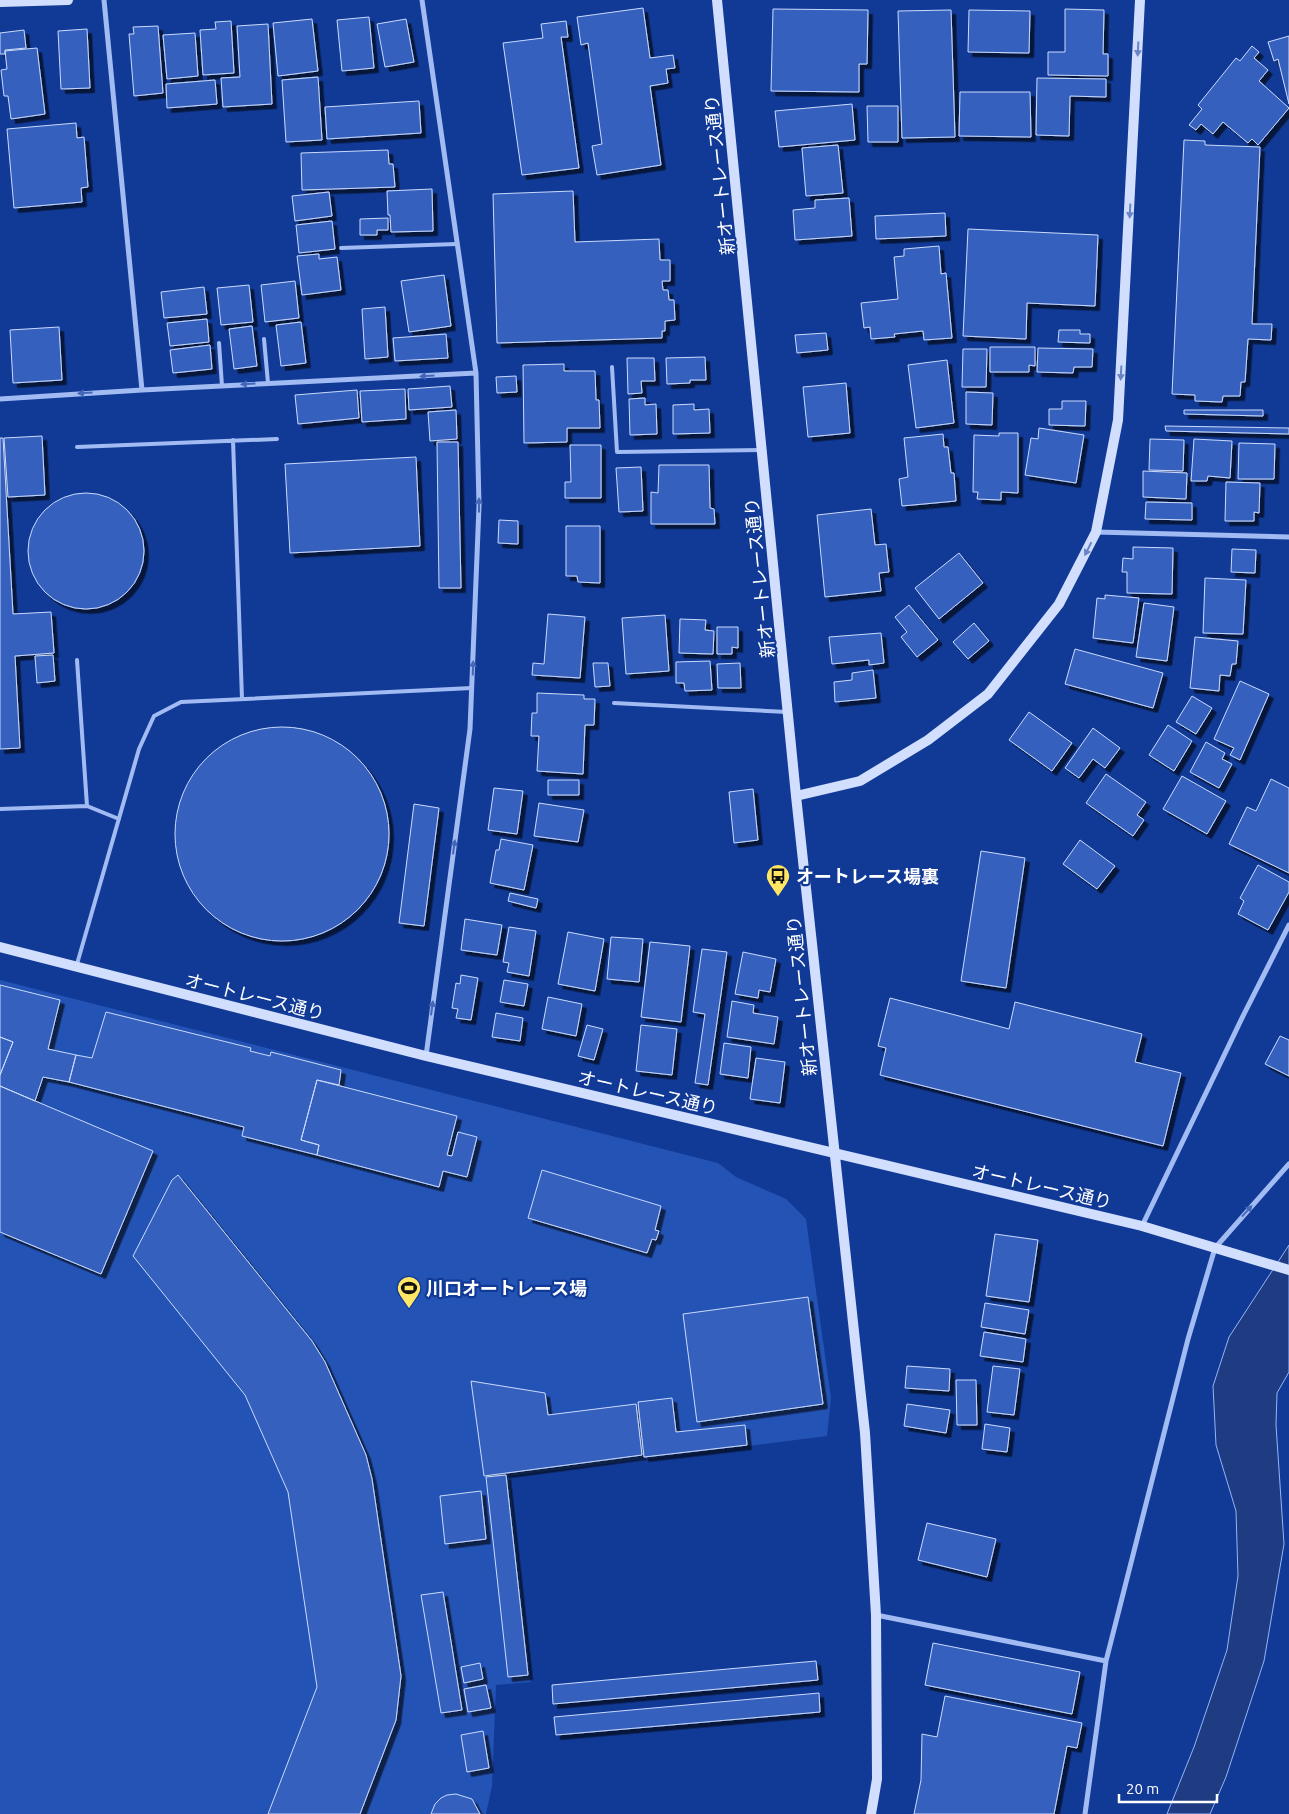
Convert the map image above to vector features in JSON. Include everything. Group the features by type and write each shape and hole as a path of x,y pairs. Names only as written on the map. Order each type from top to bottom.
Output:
{"street":[{"path":"0,2 68,0"},
{"path":"104,0 142,390"},
{"path":"422,0 476,373 479,506 470,729 426,1056"},
{"name":"新オートレース通り","path":"717,0 796,796 865,1433 876,1614 877,1779 871,1814"},
{"path":"796,796 860,781 928,740 988,694 1060,604 1096,532 1118,420 1140,0"},
{"path":"0,399 476,373"},
{"path":"1096,532 1289,537"},
{"path":"1142,1226 1243,1016 1289,926"},
{"name":"オートレース通り","path":"0,947 426,1056 1142,1226 1289,1270"},
{"path":"1085,1814 1106,1661 1186,1348 1215,1248 1289,1164"},
{"path":"876,1614 1106,1661"}],"lane":[{"path":"341,248 457,244"},
{"path":"264,339 268,383"},
{"path":"220,343 222,386"},
{"path":"612,367 617,452 762,450"},
{"path":"77,447 276,438"},
{"path":"233,440 242,699"},
{"path":"77,660 87,806"},
{"path":"76,966 139,749 154,716 181,702 472,688"},
{"path":"614,703 788,712"},
{"path":"0,809 87,806 119,819"}],"shaded area":[{"name":"川口オートレース場","path":"0,980 718,1163 736,1177 786,1199 806,1219 831,1398 827,1436 509,1476 531,1682 496,1685 492,1786 486,1814 0,1814"},
{"path":"1289,1245 1289,1372 1277,1393 1276,1425 1284,1544 1264,1661 1226,1777 1210,1814 1167,1814 1194,1747 1227,1650 1238,1576 1236,1511 1216,1445 1213,1386 1229,1337"}],"building":[{"path":"643,8 650,58 673,55 675,68 666,69 668,83 650,86 661,165 597,175 592,146 602,144 588,43 581,45 577,17"},
{"path":"773,9 868,10 867,64 859,64 859,92 771,91"},
{"path":"1065,9 1104,10 1103,54 1108,54 1108,76 1048,75 1048,52 1065,52"},
{"path":"951,10 955,137 902,138 898,11"},
{"path":"969,10 1030,11 1029,53 968,52"},
{"path":"369,17 374,68 342,71 337,20"},
{"path":"312,19 318,71 278,76 273,23"},
{"path":"406,19 414,62 385,67 377,24"},
{"path":"231,21 234,73 203,75 200,30 216,29 215,22"},
{"path":"566,21 568,37 561,37 579,168 522,175 503,43 543,38 541,24"},
{"path":"268,24 272,104 223,107 221,78 240,77 237,26"},
{"path":"158,26 163,93 134,96 129,34 134,34 133,27"},
{"path":"87,29 90,88 61,89 58,31"},
{"path":"24,30 26,48 5,50 5,54 0,54 0,33"},
{"path":"195,33 198,76 167,79 163,35"},
{"path":"1289,36 1289,104 1278,59 1274,61 1268,42"},
{"path":"1252,46 1259,52 1254,58 1268,70 1259,81 1289,108 1258,145 1252,139 1248,143 1223,122 1213,134 1201,124 1196,130 1189,125 1202,109 1198,105 1236,58 1240,61"},
{"path":"37,48 45,114 11,119 8,96 4,96 1,70 7,69 5,51"},
{"path":"318,77 322,140 286,142 282,80"},
{"path":"1037,78 1106,79 1106,97 1070,96 1069,136 1036,135"},
{"path":"215,80 217,104 167,108 166,84"},
{"path":"960,92 1030,92 1031,137 959,136"},
{"path":"419,101 421,133 327,139 325,107"},
{"path":"852,104 855,140 779,147 775,111"},
{"path":"867,106 898,106 898,142 868,142"},
{"path":"76,123 77,138 84,137 88,187 81,188 82,202 14,208 7,129"},
{"path":"1184,140 1205,141 1205,145 1260,147 1252,324 1272,324 1271,340 1248,339 1245,382 1241,382 1240,396 1223,396 1222,402 1195,401 1195,395 1172,394"},
{"path":"838,145 843,193 806,196 802,148"},
{"path":"388,150 389,164 393,164 395,187 302,190 301,153"},
{"path":"432,189 433,231 391,232 387,191"},
{"path":"573,191 575,242 659,239 660,260 670,260 670,281 662,281 663,290 668,290 669,300 674,300 675,320 665,321 665,331 662,331 662,338 497,343 493,194"},
{"path":"329,192 332,216 295,221 292,196"},
{"path":"849,198 852,236 795,240 793,210 815,208 815,200"},
{"path":"945,213 946,236 876,239 875,216"},
{"path":"388,218 388,230 377,230 377,235 360,235 360,219"},
{"path":"332,221 335,249 299,253 296,225"},
{"path":"968,229 1098,235 1095,306 1027,303 1026,339 963,336"},
{"path":"939,246 941,274 946,273 952,338 924,340 923,331 894,334 895,337 871,339 870,327 864,328 861,303 898,299 894,257 904,256 904,249"},
{"path":"319,254 319,259 337,257 341,290 302,295 297,256"},
{"path":"444,275 451,326 409,332 401,281"},
{"path":"295,281 299,318 265,322 261,285"},
{"path":"249,285 253,322 221,325 217,288"},
{"path":"204,287 207,314 164,318 161,292"},
{"path":"385,307 388,357 365,359 362,309"},
{"path":"207,319 209,342 170,346 167,323"},
{"path":"301,322 306,363 281,366 276,325"},
{"path":"252,326 257,366 234,369 229,329"},
{"path":"59,327 62,380 13,383 10,330"},
{"path":"1059,330 1080,330 1080,334 1090,334 1090,343 1058,342"},
{"path":"826,333 828,350 797,353 795,335"},
{"path":"446,334 448,358 395,361 393,338"},
{"path":"210,345 212,369 173,373 170,350"},
{"path":"990,347 1035,347 1035,366 1029,365 1029,372 990,372"},
{"path":"1038,348 1093,349 1092,367 1074,367 1073,373 1037,372"},
{"path":"963,349 987,349 986,387 962,387"},
{"path":"705,357 706,380 690,380 690,383 667,384 666,358"},
{"path":"627,358 654,358 655,381 641,381 642,393 628,394"},
{"path":"947,360 954,423 916,428 908,365"},
{"path":"564,364 564,371 595,371 596,400 599,400 600,428 567,428 567,442 524,443 523,365"},
{"path":"516,376 517,392 497,393 496,377"},
{"path":"846,383 850,433 808,437 803,387"},
{"path":"450,386 452,407 409,410 408,389"},
{"path":"405,389 406,419 362,422 360,391"},
{"path":"357,390 359,418 298,424 295,395"},
{"path":"966,392 993,393 992,425 966,424"},
{"path":"645,398 645,405 656,404 657,434 630,435 629,399"},
{"path":"1062,401 1086,401 1085,426 1049,425 1049,409 1062,409"},
{"path":"694,404 694,410 709,409 710,433 673,434 673,405"},
{"path":"456,410 457,439 430,441 428,412"},
{"path":"1184,410 1263,410 1263,416 1184,414"},
{"path":"1165,426 1289,428 1289,434 1166,431"},
{"path":"1039,428 1084,435 1076,483 1025,475 1031,438 1038,439"},
{"path":"999,433 1018,433 1018,493 1001,492 1001,500 977,499 978,492 973,492 974,435 999,436"},
{"path":"943,434 944,447 948,447 951,473 954,473 956,501 902,506 899,479 908,477 904,438"},
{"path":"42,436 45,495 8,497 4,438"},
{"path":"0,438 3,438 13,614 51,612 54,653 15,656 20,748 0,749"},
{"path":"1150,439 1184,440 1183,471 1149,470"},
{"path":"1194,439 1232,441 1230,478 1208,476 1207,481 1191,481"},
{"path":"437,442 458,442 461,588 439,588"},
{"path":"1239,443 1275,444 1274,479 1238,479"},
{"path":"570,445 601,445 601,498 565,498 565,482 571,482"},
{"path":"416,457 420,546 290,553 285,464"},
{"path":"659,465 709,465 710,508 714,509 715,524 651,524 651,492 658,493"},
{"path":"641,467 643,511 619,512 616,468"},
{"path":"1143,471 1187,473 1186,499 1143,497"},
{"path":"1226,482 1260,483 1259,513 1254,512 1254,521 1225,521"},
{"path":"86,493 108,497 127,510 140,529 144,551 140,573 127,592 108,605 86,609 64,605 45,592 32,573 28,551 32,529 45,510 64,497"},
{"path":"1146,502 1192,503 1192,520 1145,519"},
{"path":"871,509 875,545 886,544 889,572 879,573 881,591 825,597 817,515"},
{"path":"499,520 518,521 518,544 498,543"},
{"path":"566,526 600,526 600,583 578,582 577,576 566,576"},
{"path":"1133,547 1173,548 1172,594 1127,593 1127,572 1122,572 1123,558 1133,559"},
{"path":"1232,549 1256,550 1255,573 1231,572"},
{"path":"959,553 983,583 939,619 915,588"},
{"path":"1205,578 1246,580 1243,634 1203,633"},
{"path":"1105,595 1139,598 1133,643 1093,638 1097,598 1105,599"},
{"path":"1144,603 1174,607 1167,661 1136,657"},
{"path":"909,605 938,640 917,657 901,637 907,632 895,617"},
{"path":"548,614 585,617 580,678 532,675 533,663 544,664"},
{"path":"665,615 669,671 626,674 622,618"},
{"path":"680,619 706,620 705,630 714,631 713,654 679,653"},
{"path":"974,623 989,641 968,659 953,642"},
{"path":"717,627 738,627 738,648 732,647 732,654 717,654"},
{"path":"881,633 884,663 869,665 869,660 832,664 829,637"},
{"path":"1195,637 1238,641 1236,664 1232,664 1230,676 1220,675 1219,691 1190,688"},
{"path":"1075,649 1163,673 1153,708 1065,684"},
{"path":"53,655 55,681 37,683 35,656"},
{"path":"710,661 712,690 685,691 684,683 676,683 676,662"},
{"path":"593,663 608,663 610,686 595,687"},
{"path":"740,663 741,688 718,688 717,664"},
{"path":"873,670 876,698 835,702 834,682 852,680 852,673"},
{"path":"1240,681 1269,694 1240,760 1230,755 1234,748 1214,739"},
{"path":"537,693 584,695 584,699 595,699 594,725 585,725 583,774 537,771 539,736 531,736 532,713 537,713"},
{"path":"1192,696 1212,708 1196,734 1176,722"},
{"path":"1029,712 1072,743 1052,771 1009,740"},
{"path":"1168,725 1192,741 1174,771 1149,755"},
{"path":"282,727 303,729 323,735 350,751 365,766 381,793 387,813 389,834 387,855 381,875 365,902 350,917 323,933 303,939 282,941 261,939 241,933 214,917 199,902 183,875 177,855 175,834 177,813 183,793 199,766 214,751 241,735 261,729"},
{"path":"1093,728 1120,748 1105,768 1093,759 1079,778 1065,768"},
{"path":"1206,742 1225,753 1222,759 1232,764 1219,788 1190,772"},
{"path":"1106,774 1146,802 1137,815 1144,820 1133,836 1086,803"},
{"path":"1182,776 1226,801 1207,834 1163,809"},
{"path":"1271,779 1289,788 1289,873 1229,844 1247,807 1256,811"},
{"path":"548,780 579,780 579,795 548,795"},
{"path":"494,788 523,791 517,834 488,830"},
{"path":"753,789 758,840 734,843 729,792"},
{"path":"539,803 584,810 578,842 534,836"},
{"path":"414,804 439,808 424,926 399,923"},
{"path":"501,839 533,845 524,890 490,883 496,850 499,850"},
{"path":"1080,840 1115,866 1097,889 1063,864"},
{"path":"981,851 1025,858 1006,988 961,981"},
{"path":"1258,865 1289,882 1289,892 1268,930 1238,914 1244,901 1240,898"},
{"path":"510,893 538,899 536,908 508,901"},
{"path":"465,919 502,925 497,955 461,950"},
{"path":"509,927 536,931 529,976 507,972 509,963 503,962"},
{"path":"568,932 604,939 595,991 558,984"},
{"path":"611,937 643,939 639,982 607,979"},
{"path":"650,942 690,946 681,1022 641,1017"},
{"path":"702,949 727,952 708,1085 695,1083 705,1014 693,1012"},
{"path":"743,952 776,959 770,992 759,990 758,998 735,994"},
{"path":"461,975 478,978 471,1020 456,1018 458,1009 452,1008 456,983 460,984"},
{"path":"504,980 528,984 524,1006 500,1002"},
{"path":"0,985 60,1000 48,1049 76,1055 69,1082 43,1077 35,1101 0,1086 0,1075 13,1042 0,1037"},
{"path":"548,997 582,1004 576,1036 542,1029"},
{"path":"890,998 1009,1029 1015,1002 1142,1034 1135,1062 1181,1073 1163,1146 880,1075 886,1048 878,1046"},
{"path":"732,1001 754,1005 753,1013 778,1017 774,1044 727,1037"},
{"path":"106,1012 251,1048 250,1051 270,1056 271,1052 341,1070 339,1085 317,1080 301,1140 319,1145 317,1155 242,1136 244,1127 69,1082 76,1055 92,1058"},
{"path":"496,1013 523,1018 520,1041 492,1037"},
{"path":"587,1025 603,1029 594,1060 578,1056"},
{"path":"641,1025 677,1029 672,1075 636,1071"},
{"path":"1280,1036 1289,1040 1289,1076 1265,1064"},
{"path":"0,1037 13,1042 0,1075"},
{"path":"724,1043 751,1047 748,1078 720,1074"},
{"path":"756,1058 785,1062 780,1103 750,1099"},
{"path":"317,1080 457,1116 447,1155 452,1156 458,1132 477,1137 467,1177 443,1171 439,1187 317,1155 319,1145 301,1140"},
{"path":"0,1086 153,1151 101,1274 0,1232"},
{"path":"542,1170 661,1206 655,1230 659,1231 656,1240 652,1239 647,1253 528,1218"},
{"path":"178,1175 312,1341 325,1362 366,1455 372,1479 401,1676 396,1720 360,1814 268,1814 317,1687 288,1492 245,1395 133,1256 172,1180"},
{"path":"995,1234 1038,1240 1029,1302 986,1296"},
{"path":"808,1297 823,1404 697,1422 683,1314"},
{"path":"985,1303 1029,1310 1025,1334 981,1327"},
{"path":"984,1332 1026,1339 1023,1362 980,1356"},
{"path":"907,1366 950,1369 949,1391 905,1388"},
{"path":"993,1366 1020,1369 1014,1415 987,1412"},
{"path":"956,1380 976,1380 977,1425 957,1425"},
{"path":"471,1381 545,1393 548,1415 636,1404 642,1455 484,1476"},
{"path":"672,1398 676,1432 745,1425 747,1445 644,1457 638,1402"},
{"path":"907,1404 950,1410 946,1433 904,1426"},
{"path":"985,1424 1010,1428 1007,1452 982,1449"},
{"path":"506,1475 528,1675 508,1677 486,1477"},
{"path":"481,1491 486,1539 445,1544 440,1496"},
{"path":"927,1523 996,1539 987,1577 918,1560"},
{"path":"443,1592 462,1710 441,1713 421,1595"},
{"path":"933,1643 1080,1672 1072,1714 925,1685"},
{"path":"816,1661 818,1680 553,1704 552,1685"},
{"path":"480,1663 483,1679 464,1683 461,1667"},
{"path":"486,1685 491,1708 468,1712 464,1689"},
{"path":"819,1693 820,1712 556,1735 554,1717"},
{"path":"945,1696 1082,1723 1077,1748 1067,1746 1054,1814 914,1814 921,1780 922,1734 937,1737"},
{"path":"483,1731 489,1768 467,1772 461,1735"},
{"path":"456,1794 472,1799 480,1814 431,1814 435,1804 441,1798"}],"place":[{"name":"オートレース場裏","path":"778,897"},
{"name":"川口オートレース場","path":"409,1309"}]}
